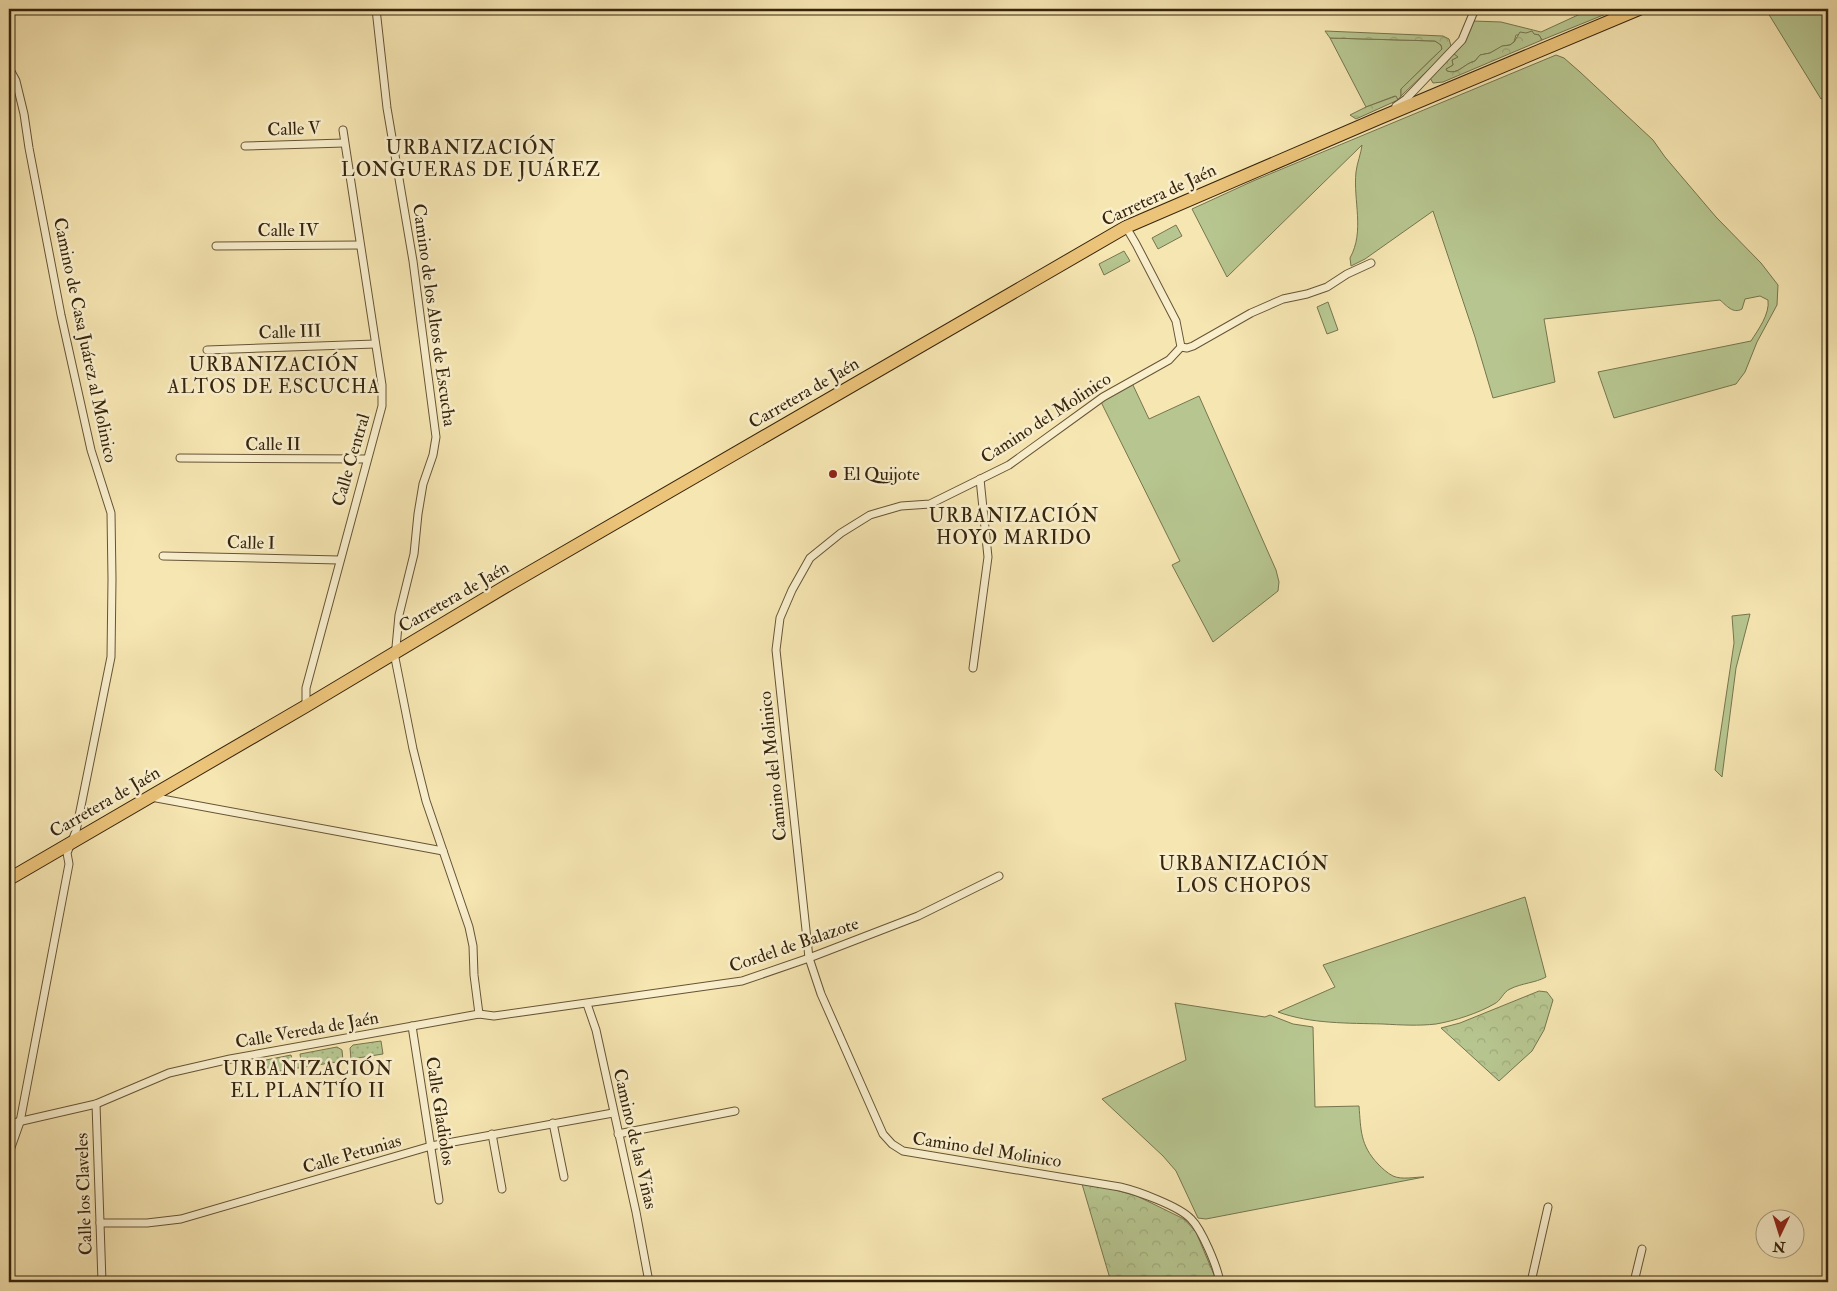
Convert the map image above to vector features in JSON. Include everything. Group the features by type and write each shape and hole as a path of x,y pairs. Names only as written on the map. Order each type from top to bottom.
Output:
{"highway":[{"name":"Carretera de Jaén","path":"14,876 69,848 150,797 395,652 1126,227 1639,9"}],"street":[{"name":"Camino de los Altos de Escucha","path":"376,9 387,108 413,261 436,437 433,455 423,484 414,554 399,615 395,658 413,749 426,801 469,927 473,946 474,975 479,1014"},
{"path":"1377,119 1406,99 1462,40 1475,9"},
{"name":"Camino de Casa Juárez al Molinico","path":"9,68 16,81 24,114 61,315 91,450 111,513 112,579 110,657 76,831 69,848 70,864 20,1122 9,1153"},
{"name":"Calle Central","path":"306,706 306,688 366,459 382,406 382,385 343,130"},
{"name":"Calle V","path":"244,146 344,142"},
{"path":"1126,227 1176,320 1181,347 1187,348 1194,346 1251,313 1283,299 1312,293 1328,287 1347,274 1371,263"},
{"name":"Calle IV","path":"216,246 360,245"},
{"name":"Calle III","path":"206,350 375,344"},
{"name":"Camino del Molinico","path":"1181,347 1169,360 1103,396 1009,465 930,504 901,506 870,515 841,533 810,558 792,590 780,618 776,650 809,958 821,994 883,1134 903,1152 1133,1190 1190,1218 1198,1228 1220,1282"},
{"name":"Calle II","path":"180,458 366,459"},
{"path":"973,668 988,557 980,479"},
{"name":"Calle I","path":"162,556 339,560"},
{"path":"150,797 443,851"},
{"name":"Cordel de Balazote","path":"587,1004 742,981 809,958 918,916 999,876"},
{"name":"Calle Vereda de Jaén","path":"9,1124 96,1104 169,1073 230,1059 479,1014 494,1016 587,1004"},
{"name":"Camino de las Viñas","path":"587,1004 596,1030 636,1212 649,1281"},
{"name":"Calle Gladiolos","path":"412,1026 439,1200"},
{"name":"Calle los Claveles","path":"96,1104 102,1282"},
{"path":"618,1134 735,1111"},
{"name":"Calle Petunias","path":"100,1223 147,1223 181,1219 430,1146 613,1112"},
{"path":"553,1124 564,1177"},
{"path":"492,1134 502,1189"},
{"path":"1531,1282 1548,1206"},
{"path":"1634,1282 1642,1249"},
{"path":"638,1282 649,1281"}],"green space":[{"path":"1591,9 1618,9 1542,40 1539,35 1516,35 1514,42 1510,45 1480,55 1475,61 1454,72 1446,71 1446,69 1453,65 1452,60 1457,57 1453,53 1473,21 1501,22 1541,32"},
{"path":"1775,9 1828,9 1828,95 1821,99 1768,13"},
{"path":"1325,31 1443,36 1449,39 1451,46 1401,96 1401,89 1442,49 1441,45 1435,41 1330,38"},
{"path":"1532,31 1534,34 1539,35 1542,40 1443,82 1433,83 1429,76 1453,53 1458,57 1452,60 1453,65 1446,69 1447,71 1455,72 1475,61 1480,55 1490,53 1502,46 1510,45 1520,32"},
{"path":"1330,38 1435,41 1441,45 1442,49 1401,89 1401,96 1398,100 1395,96 1366,107"},
{"path":"1556,55 1564,58 1580,72 1653,140 1716,217 1761,263 1778,285 1777,305 1757,342 1745,372 1736,384 1614,418 1598,372 1751,341 1763,322 1767,311 1768,300 1760,296 1745,299 1742,309 1736,311 1730,309 1720,300 1544,319 1555,382 1493,398 1433,211 1365,259 1351,266 1350,258 1357,237 1358,227 1356,172 1362,145 1227,277 1192,209 1253,181"},
{"path":"1396,96 1398,100 1356,119 1350,115 1366,107"},
{"path":"1176,225 1182,236 1158,249 1152,238"},
{"path":"1124,251 1130,261 1104,275 1099,264"},
{"path":"1328,302 1338,330 1327,334 1317,307"},
{"path":"1132,383 1149,419 1199,396 1276,570 1279,582 1278,591 1213,642 1172,565 1180,561 1101,402"},
{"path":"1750,614 1736,668 1722,777 1715,770 1734,643 1732,616"},
{"path":"1525,897 1546,977 1510,989 1496,1003 1481,1010 1443,1023 1430,1025 1330,1022 1303,1019 1278,1012 1335,987 1323,965"},
{"path":"1539,991 1547,992 1553,1000 1544,1030 1532,1051 1499,1081 1441,1028 1460,1023"},
{"path":"1175,1003 1265,1017 1270,1015 1293,1024 1313,1027 1315,1107 1359,1106 1362,1137 1372,1157 1378,1164 1393,1176 1404,1178 1424,1177 1206,1219 1198,1218 1176,1171 1163,1156 1102,1099 1186,1060"},
{"path":"381,1041 383,1054 351,1059 350,1048 353,1045"},
{"path":"337,1047 342,1050 343,1061 266,1073 264,1063 266,1060 291,1055 293,1063 301,1061 300,1054"},
{"path":"1082,1184 1112,1189 1137,1196 1184,1219 1196,1232 1217,1282 1111,1282"}],"place":[{"name":"El Quijote","path":"833,474"}],"district":[{"name":"URBANIZACIÓN LONGUERAS DE JUÁREZ","path":"471,159"},
{"name":"URBANIZACIÓN ALTOS DE ESCUCHA","path":"274,376"},
{"name":"URBANIZACIÓN HOYO MARIDO","path":"1014,527"},
{"name":"URBANIZACIÓN LOS CHOPOS","path":"1244,875"},
{"name":"URBANIZACIÓN EL PLANTÍO II","path":"308,1080"}]}
